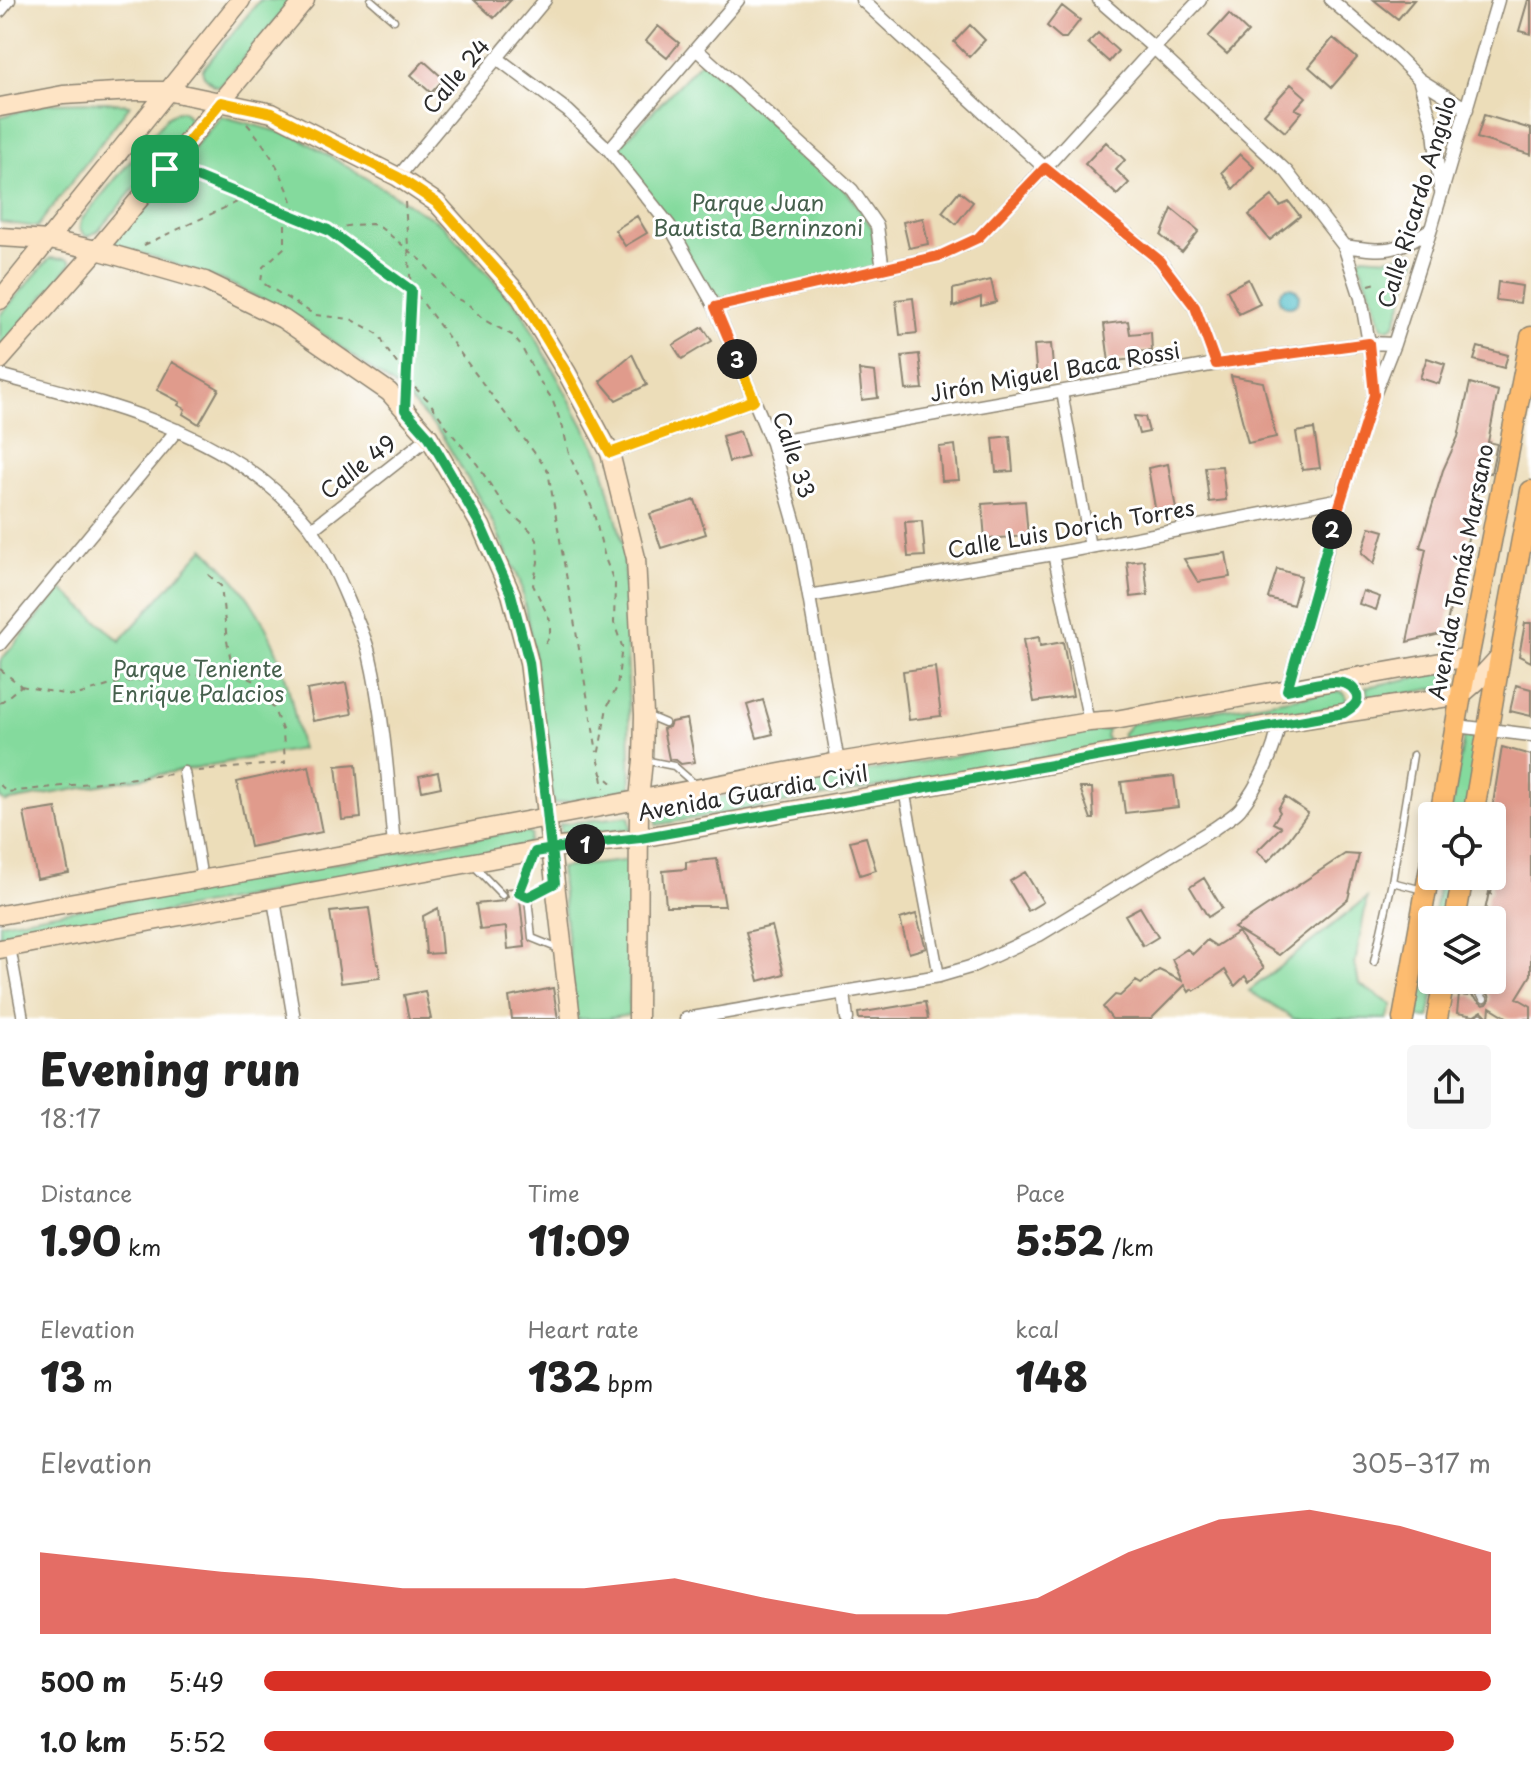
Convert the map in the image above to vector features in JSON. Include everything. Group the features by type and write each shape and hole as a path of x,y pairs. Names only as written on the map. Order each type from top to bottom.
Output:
{"main road":[{"path":"0,300 241,0"},
{"path":"0,360 97,250 305,0"},
{"path":"0,107 63,95 167,91 272,113 401,179 437,203 520,296 567,373 610,453 636,558 644,714 639,800 638,1019"},
{"path":"0,237 50,240 97,250 205,281 283,319 389,392 429,437 481,526 511,594 529,662 547,817 543,850 555,883 571,1019"},
{"name":"Avenida Tomás Marsano","path":"1443,802 1531,337"},
{"path":"1476,802 1531,491"},
{"path":"1461,695 1500,656"},
{"name":"Avenida Guardia Civil","path":"0,915 394,846 838,762 1115,720 1469,657"},
{"path":"1332,682 1348,683 1357,694 1357,703 1344,713"},
{"name":"Avenida Guardia Civil","path":"5,948 543,850 640,838 1279,723 1461,695"},
{"path":"1115,720 1112,738 1123,751"},
{"path":"1403,1019 1426,890"},
{"path":"1437,1019 1441,994"}],"street":[{"path":"0,11 9,0"},
{"name":"Calle 24","path":"401,179 545,0"},
{"path":"609,150 738,0"},
{"path":"862,0 1045,168 1159,260 1195,307 1216,364"},
{"path":"1099,0 1287,172 1344,246 1361,298 1374,395"},
{"path":"715,307 939,256 978,238 1200,0"},
{"path":"1331,0 1419,79 1467,109"},
{"name":"Calle Ricardo Angulo","path":"1287,690 1341,499 1431,229 1498,0"},
{"path":"696,49 852,190 877,226 883,270"},
{"name":"Calle 33","path":"497,58 568,111 609,150 669,225 715,307 772,443 798,534 838,762"},
{"path":"1419,79 1434,131 1441,196"},
{"path":"1344,246 1381,251 1393,249 1431,229"},
{"name":"Jirón Miguel Baca Rossi","path":"772,443 1216,364 1369,343 1394,344"},
{"path":"0,375 126,409 177,430 229,456 281,496 312,529 339,578 369,651 384,739 394,846"},
{"path":"1062,392 1090,547"},
{"path":"610,453 754,400"},
{"path":"0,644 177,430"},
{"name":"Calle 49","path":"312,529 429,437"},
{"name":"Calle Luis Dorich Torres","path":"809,596 1053,554 1341,499"},
{"path":"1053,554 1089,722"},
{"path":"686,1019 939,976 970,967 1039,935 1239,811 1265,767 1277,738 1279,723"},
{"path":"1457,726 1531,735"},
{"path":"184,772 202,879"},
{"path":"904,790 939,976"},
{"path":"274,900 294,1019"},
{"path":"5,948 23,1019"},
{"path":"844,992 847,1019"}],"lane":[{"path":"371,0 394,20"},
{"path":"644,714 665,723"},
{"path":"1374,962 1392,882 1413,755"},
{"path":"643,760 674,766 700,788"},
{"path":"528,897 519,893 543,850"},
{"path":"471,863 502,895"},
{"path":"1392,882 1418,888"},
{"path":"528,897 555,883"},
{"path":"528,897 532,938 563,950"},
{"path":"1480,994 1484,999"}],"path":[{"path":"221,102 250,127 266,148 288,188 298,217"},
{"path":"165,169 197,177 328,230 411,290 548,471 598,757 602,774 614,786"},
{"path":"401,179 410,251 411,290 405,410"},
{"path":"119,257 248,197"},
{"path":"328,230 372,224 381,228 421,260 451,296 468,304 484,320 512,335 552,399 569,454 593,510 615,584 614,623 622,646 617,687 607,707 598,757"},
{"path":"1369,285 1380,282"},
{"path":"205,572 221,586 233,671"},
{"path":"0,669 21,686 74,696 121,682 233,671 264,685 283,732 285,763 8,792 0,785"},
{"path":"0,703 21,686"}],"green space":[{"path":"260,0 293,0 227,78 215,86 202,70"},
{"name":"Parque Juan Bautista Berninzoni","path":"702,60 848,193 872,228 878,267 718,303 616,150"},
{"path":"106,102 130,105 37,227 0,222 0,117 48,103"},
{"path":"178,111 189,117 189,124 98,231 87,237 80,229 82,219 168,116"},
{"path":"221,116 298,137 443,225 521,310 600,456 624,548 631,789 553,804 533,649 520,581 489,515 441,434 401,391 303,320 227,282 112,243"},
{"path":"1413,251 1417,257 1395,324 1389,328 1382,327 1358,260 1363,256 1388,257"},
{"path":"50,258 67,259 71,264 0,349 0,315"},
{"name":"Parque Teniente Enrique Palacios","path":"204,548 239,585 264,624 287,683 301,749 5,802 0,798 0,661 62,589 120,641"},
{"path":"1445,672 1447,686 1369,701 1366,687"},
{"path":"1339,691 1345,694 1347,702 1341,707 1135,741 1126,740 1122,734 1131,724"},
{"path":"1108,729 1106,736 1111,747 656,825 658,808"},
{"path":"1464,736 1480,739 1469,802 1452,802"},
{"path":"629,816 631,829 562,838 560,824"},
{"path":"523,830 531,835 528,845 0,942 0,923"},
{"path":"632,860 629,1015 576,1019 560,868"},
{"path":"1438,890 1452,890 1450,906 1435,906"},
{"path":"1367,898 1355,964 1359,984 1392,1005 1387,1019 1294,1019 1249,991"},
{"path":"1421,994 1433,994 1429,1018 1417,1017"}],"water":[{"path":"1289,287 1296,290 1299,297 1296,304 1289,307 1282,304 1279,297 1282,290"}],"building":[{"path":"474,0 511,0 494,18"},
{"path":"1374,0 1414,0 1398,19"},
{"path":"1528,0 1531,0 1531,34 1519,31"},
{"path":"1062,6 1080,20 1066,38 1061,38 1047,26"},
{"path":"1229,14 1248,32 1227,54 1208,37"},
{"path":"970,25 985,40 969,57 954,42"},
{"path":"658,26 679,43 667,58 646,41"},
{"path":"1098,33 1118,51 1109,62 1088,43"},
{"path":"1333,38 1357,58 1332,87 1309,67"},
{"path":"424,61 444,79 431,93 411,75"},
{"path":"1291,84 1306,97 1295,109 1302,112 1285,132 1264,114"},
{"path":"1484,115 1531,129 1531,155 1477,138"},
{"path":"1106,142 1125,160 1116,170 1129,183 1117,195 1085,164"},
{"path":"1240,154 1254,167 1233,189 1222,172"},
{"path":"959,191 973,202 956,224 942,212"},
{"path":"1272,196 1280,206 1289,202 1300,216 1270,240 1249,215"},
{"path":"1172,209 1199,231 1182,252 1161,236"},
{"path":"637,216 647,233 625,246 615,230"},
{"path":"923,218 928,244 909,248 903,222"},
{"path":"1248,279 1260,304 1239,314 1227,290"},
{"path":"991,280 996,302 981,306 981,297 953,307 953,289"},
{"path":"1498,282 1522,286 1520,303 1496,300"},
{"path":"913,298 917,333 900,335 896,300"},
{"path":"1128,321 1130,334 1151,332 1152,351 1132,352 1133,359 1109,362 1104,324"},
{"path":"703,327 712,341 682,359 673,345"},
{"path":"1051,344 1054,378 1037,380 1034,345"},
{"path":"1478,347 1508,355 1504,368 1474,360"},
{"path":"632,354 647,385 616,400 600,381"},
{"path":"919,354 923,389 906,390 902,356"},
{"path":"1427,358 1445,364 1439,384 1420,378"},
{"path":"172,362 219,389 199,424 183,414 185,409 178,405 180,402 157,390"},
{"path":"859,370 875,372 878,398 862,400"},
{"path":"1231,376 1263,382 1276,437 1248,443"},
{"path":"1470,383 1498,391 1488,442 1497,444 1491,473 1482,471 1445,633 1407,642 1426,549 1420,547 1443,470 1458,437"},
{"path":"1134,416 1145,417 1149,432 1139,434"},
{"path":"1314,429 1320,468 1302,470 1296,432"},
{"path":"740,431 748,457 729,462 722,436"},
{"path":"1010,436 1013,471 996,472 993,438"},
{"path":"955,445 959,480 942,481 939,447"},
{"path":"1168,464 1176,509 1156,513 1148,468"},
{"path":"1222,466 1226,500 1209,502 1205,467"},
{"path":"695,500 706,534 661,548 650,514"},
{"path":"1025,501 1028,536 985,539 982,504"},
{"path":"922,521 925,556 908,557 905,522"},
{"path":"1370,527 1384,531 1374,564 1362,553"},
{"path":"1226,553 1230,577 1198,582 1184,559"},
{"path":"1144,560 1148,595 1131,597 1127,562"},
{"path":"1277,569 1301,576 1293,605 1268,598"},
{"path":"1363,591 1380,597 1376,610 1359,604"},
{"path":"1525,623 1531,623 1531,662 1519,656"},
{"path":"1039,637 1040,646 1063,642 1073,696 1034,702 1023,640"},
{"path":"935,667 941,716 909,720 903,671"},
{"path":"346,683 352,714 313,721 307,690"},
{"path":"1516,685 1531,689 1531,716 1510,711"},
{"path":"763,700 773,734 757,738 747,705"},
{"path":"687,719 695,762 681,764 669,759 663,729 669,727 671,722"},
{"path":"1502,747 1531,755 1531,975 1517,998 1531,1006 1531,1019 1510,1019 1490,1007 1489,1018 1482,1011 1474,1016 1457,1013 1459,995 1470,994 1483,1005 1490,1000 1488,994 1506,994 1506,906 1486,906 1489,892 1506,890 1506,802 1493,802"},
{"path":"356,764 361,818 342,820 336,766"},
{"path":"309,766 322,832 250,847 237,782"},
{"path":"438,772 441,787 422,791 419,776"},
{"path":"1174,776 1178,807 1125,813 1121,782"},
{"path":"1080,788 1092,788 1094,819 1091,819"},
{"path":"1285,797 1308,813 1268,861 1257,851 1281,827 1273,823"},
{"path":"56,808 69,873 37,879 24,813"},
{"path":"866,837 876,870 860,875 850,841"},
{"path":"1345,854 1359,855 1348,899 1279,955 1234,928"},
{"path":"717,859 725,906 666,906 663,871 686,869 686,862"},
{"path":"1025,872 1043,902 1028,911 1010,881"},
{"path":"1204,878 1222,908 1208,917 1190,887"},
{"path":"514,888 514,896 520,900 525,947 508,949 506,927 480,930 476,904 504,901 508,896 505,889"},
{"path":"1140,907 1158,937 1143,946 1125,915"},
{"path":"369,908 380,978 341,983 330,912"},
{"path":"438,908 442,953 426,954 423,916"},
{"path":"916,914 926,948 909,953 900,919"},
{"path":"772,926 784,974 759,981 746,932"},
{"path":"1238,932 1264,968 1249,982 1245,976 1235,986 1225,970 1194,991 1189,992 1185,985 1151,1019 1112,1019 1103,1007 1136,981 1141,984 1159,970 1182,981 1172,959 1187,949 1193,954 1207,940 1216,946"},
{"path":"553,988 558,1019 512,1019 509,997"},
{"path":"425,991 431,1019 409,1019 404,995"},
{"path":"925,1002 928,1019 859,1019 858,1013"}],"route":[{"path":"165,169 197,177 328,230 411,290 405,410 429,437 481,526 511,594 529,662 546,799 547,817 551,848 555,883 528,897 519,893 535,852 551,848 640,838 1344,713 1357,703 1357,694 1348,683 1332,682 1287,690 1374,395 1369,343 1216,364 1195,307 1159,260 1045,168 978,238 939,256 715,307 754,400 610,453 567,373 520,296 437,203 398,177 272,113 221,102 165,169"}]}
